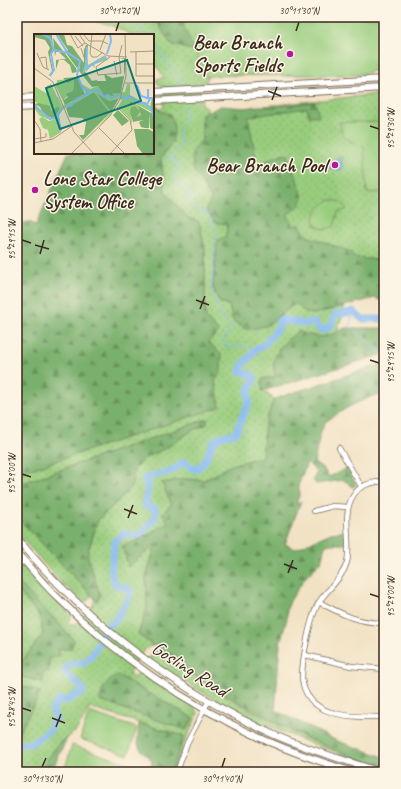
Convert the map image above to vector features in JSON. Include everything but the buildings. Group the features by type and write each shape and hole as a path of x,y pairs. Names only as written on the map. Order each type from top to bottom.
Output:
{"main road":[{"path":"154,92 384,79"},
{"path":"154,101 384,88"},
{"path":"17,98 34,97"},
{"path":"17,108 34,107"},
{"name":"Gosling Road","path":"17,538 44,570 81,607 113,635 146,660 208,702 270,733 315,751 381,772"},
{"name":"Gosling Road","path":"17,553 54,595 75,614 107,642 169,689 204,710 267,741 353,772"}],"street":[{"path":"339,448 361,486"},
{"path":"384,481 361,486 353,495 348,507 347,563 340,577 319,602 313,618 305,655 302,682 306,693 317,705 333,714 343,716 384,716"},
{"path":"314,511 333,506 348,507"},
{"path":"17,567 24,560"},
{"path":"319,602 350,618 371,623 384,623"},
{"path":"305,655 351,666 384,669"},
{"path":"177,772 187,743 208,702"}],"green space":[{"path":"78,17 143,17 157,22 177,46 290,76 216,75 207,77 207,81 203,82 201,85 202,105 207,107 207,112 202,115 202,140 193,169 227,224 226,237 217,241 213,287 220,303 229,305 233,321 266,326 296,303 313,314 345,306 337,332 332,335 283,344 273,362 275,377 262,379 263,391 274,399 265,423 262,457 232,465 205,480 182,479 162,483 171,504 168,523 144,537 123,546 128,567 156,543 146,577 147,608 138,634 153,646 147,647 129,673 134,679 139,671 194,707 198,713 185,742 175,772 171,772 184,736 90,708 76,731 60,742 38,772 17,772 17,736 40,692 17,684 17,676 43,682 44,668 51,656 74,640 54,618 18,590 40,617 43,634 17,668 17,570 22,566 28,568 42,587 72,616 67,623 69,625 75,625 93,605 95,599 97,601 100,595 87,554 98,520 131,488 134,470 143,459 166,448 193,430 207,424 207,419 17,485 19,473 220,406 215,381 221,371 208,342 205,317 205,249 199,222 187,217 165,192 161,158 173,143 159,110 164,107 163,86 157,83 157,79 164,77 154,62 154,34 130,34 111,25","holes":["118,675 127,681 193,718 186,730"]},
{"path":"143,17 189,17 290,76 177,46 170,43 157,22"},
{"name":"Bear Branch Sports Fields","path":"182,17 384,17 384,68 357,75 216,75 207,77 185,30"},
{"path":"379,94 381,108 384,109 384,261 359,259 301,243 257,162 245,108"},
{"path":"315,102 319,116 309,116 307,108 248,117 257,162 260,163 284,153 288,155 303,197 300,205 287,215 294,226 299,224 307,236 351,252 353,257 384,261 384,302 375,298 313,314 304,312 296,303 266,326 247,330 233,321 229,305 220,303 213,288 217,240 226,237 227,224 216,223 206,210 211,198 193,169 192,152 202,140 202,115 221,106 245,108 258,106 273,107"},
{"path":"154,106 158,106 160,111 170,114 174,127 173,138 169,147 161,158 165,192 187,217 199,222 205,249 205,317 219,332 208,342 221,354 221,371 215,381 220,407 17,473 17,224 28,222 36,225 68,154 154,154"},
{"path":"340,122 384,122 384,192 367,193 364,146 355,144 342,135"},
{"path":"329,200 340,202 344,205 346,210 338,212 334,227 324,229 316,226 314,218 315,214 322,205"},
{"path":"345,328 384,328 384,354 262,391 262,379 275,377 274,362 278,351 286,341 298,331 322,337"},
{"path":"384,363 384,396 375,395 350,406 325,422 320,434 314,463 323,468 329,477 348,468 356,485 353,487 344,480 316,484 313,480 317,472 307,463 298,486 300,493 296,504 301,501 285,544 295,549 331,533 346,531 346,544 330,544 325,546 321,562 304,579 290,601 280,644 275,710 337,741 384,757 384,769 309,739 270,719 212,687 138,634 147,608 146,577 156,544 128,567 123,546 144,537 168,523 163,513 171,504 162,483 182,479 205,480 232,465 262,457 265,423 274,399"},
{"path":"207,419 207,424 193,430 166,448 143,459 134,470 131,488 98,520 87,554 100,595 97,601 17,517 17,485"},
{"path":"17,517 85,587 91,596 85,603 67,587 65,587 17,533"},
{"path":"18,582 74,640 71,649 58,649 60,655 49,659 49,671 42,674 43,682 17,676 17,668 43,634 40,617 18,590"},
{"path":"156,648 192,674 269,720 309,739 364,759 365,762 280,731 201,692 149,659"},
{"path":"118,675 193,718 186,730 100,701 101,693 105,685"},
{"path":"17,684 41,692 17,736"},
{"path":"89,712 137,728 128,755 80,739"},
{"path":"139,723 184,736 171,772 150,772 152,762 150,758 142,751 138,743"},
{"path":"67,738 51,772 38,772 60,742"},
{"path":"72,745 136,766 134,772 64,772"}],"water":[{"name":"Bear Branch Pool","path":"341,157 342,170 329,168 327,171 324,170 324,165 335,163 337,158"}],"waterway":[{"path":"108,17 131,21"},
{"path":"128,17 147,34"},
{"path":"154,42 180,81 181,87"},
{"path":"184,106 186,114 177,136 181,140 181,147 170,155 168,159 176,161 177,167 174,175 178,184 182,184 184,187 194,208 208,215 217,232 211,291 222,317 231,327 230,331 223,339 228,348 241,345 255,350"},
{"path":"353,311 350,327 384,354"},
{"path":"17,747 20,744 30,744 51,729 52,723 56,720 52,709 59,700 68,700 75,695 83,693 83,689 65,673 67,666 74,663 84,663 92,655 110,623 116,620 129,597 130,593 128,588 116,585 113,580 112,569 115,541 124,533 128,535 140,535 155,518 155,509 145,505 148,486 144,480 146,478 171,471 185,462 193,469 197,469 207,458 213,442 218,438 235,434 249,402 248,390 253,383 254,376 240,371 241,368 255,350 264,345 281,324 279,321 281,319 305,324 314,322 319,329 323,330 330,327 335,315 353,311 362,319 384,319"}],"place":[{"name":"Bear Branch Sports Fields","path":"290,54"},
{"name":"Bear Branch Pool","path":"335,165"},
{"name":"Lone Star College System Office","path":"35,190"}]}
